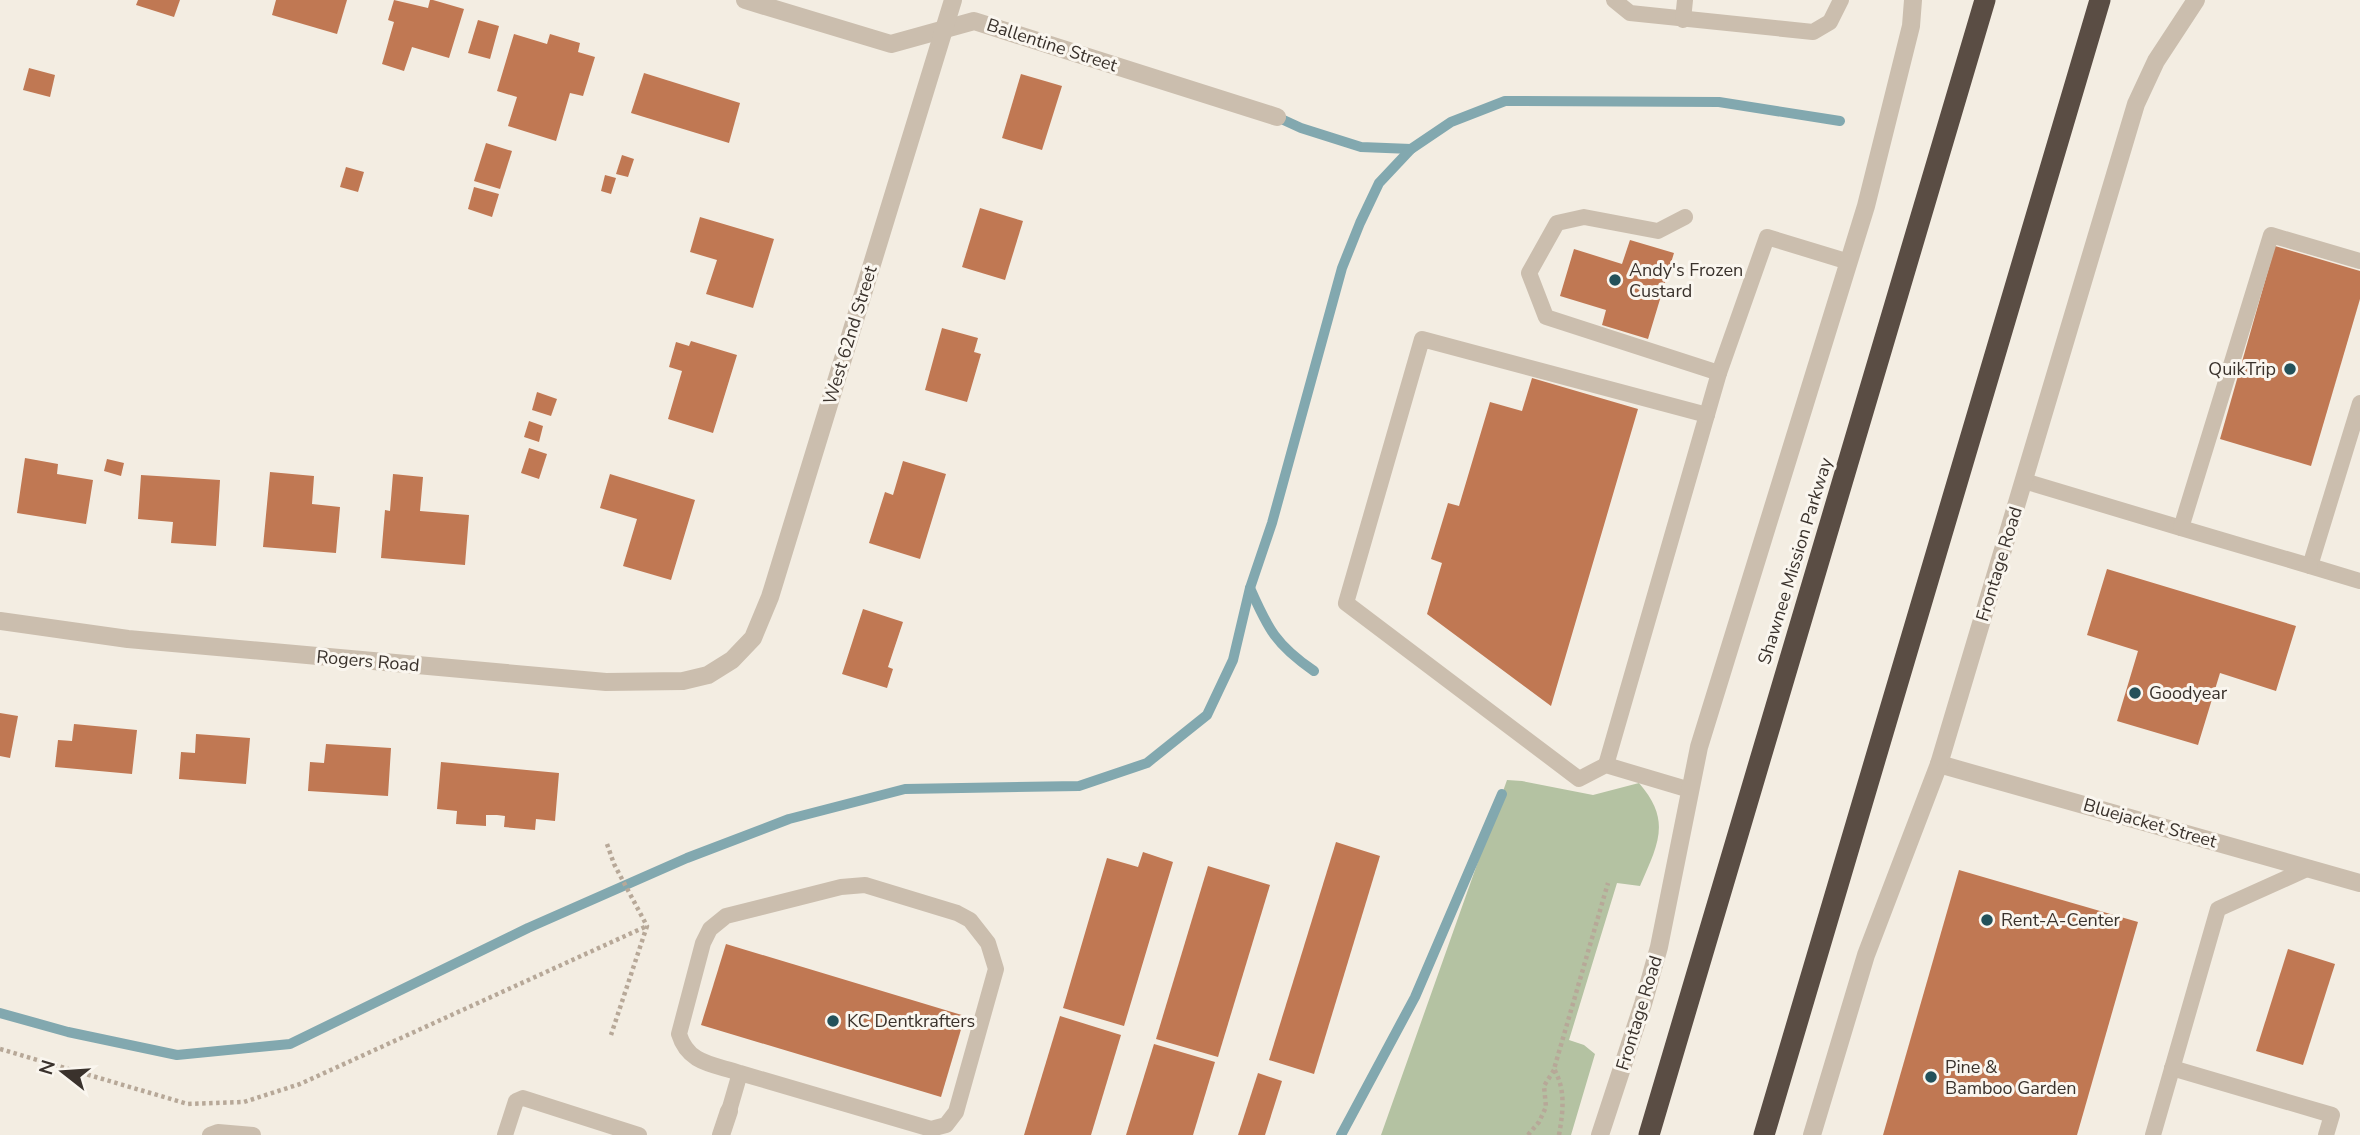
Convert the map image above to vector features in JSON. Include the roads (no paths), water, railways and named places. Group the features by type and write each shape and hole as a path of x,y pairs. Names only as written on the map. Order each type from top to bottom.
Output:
{"highway":[{"name":"Shawnee Mission Parkway","path":"1649,1135 1986,0"},
{"path":"1764,1135 2099,0"}],"street":[{"name":"Ballentine Street","path":"746,0 891,44 974,21 1277,117"},
{"name":"West 62nd Street","path":"732,660 753,638 770,597 953,0"},
{"name":"Frontage Road","path":"1601,1135 1656,958 1699,747 1866,206 1911,26 1913,0"},
{"name":"Frontage Road","path":"1812,1135 1866,956 1940,764 2136,104 2157,61 2196,0"},
{"name":"Rogers Road","path":"0,621 128,639 606,681 683,681 708,675 732,660"},
{"name":"Bluejacket Street","path":"1940,764 2360,883"},
{"path":"721,1135 729,1111"}],"lane":[{"path":"1614,0 1630,13 1813,32 1830,22 1841,0"},
{"path":"1683,20 1685,0"},
{"path":"1685,217 1658,232 1584,217 1557,223 1529,272 1546,317 1719,373"},
{"path":"2181,528 2270,235 2360,261"},
{"path":"1606,765 1719,373 1767,237 1849,262"},
{"path":"1690,790 1606,765 1579,779 1346,603 1422,339 1707,415"},
{"path":"2310,566 2360,404"},
{"path":"2024,481 2360,581"},
{"path":"2153,1135 2218,909 2309,868"},
{"path":"865,884 957,913 970,920 988,943 996,969 956,1112 946,1125 932,1129 740,1073 693,1058 683,1048 679,1034 703,943 710,929 726,916 841,887 865,884"},
{"path":"2172,1068 2332,1115 2326,1135"},
{"path":"729,1111 740,1073"},
{"path":"505,1135 516,1101 523,1098 639,1135"},
{"path":"210,1135 218,1132 253,1135"}],"waterway":[{"path":"0,1013 68,1032 177,1055 290,1044 528,928 687,858 789,819 905,789 1079,786 1147,763 1207,715 1233,660 1250,588 1272,523 1342,268 1379,183 1411,149 1451,122 1505,101 1719,102 1840,121"},
{"path":"1277,117 1301,128 1361,147 1411,149"},
{"path":"1250,588 1274,635 1290,653 1314,671"},
{"path":"1341,1135 1415,997 1502,794"}],"place":[{"name":"Andy's Frozen Custard","path":"1615,280"},
{"name":"QuikTrip","path":"2290,369"},
{"name":"Goodyear","path":"2135,693"},
{"name":"Rent-A-Center","path":"1987,920"},
{"name":"KC Dentkrafters","path":"833,1021"},
{"name":"Pine & Bamboo Garden","path":"1931,1077"}]}
